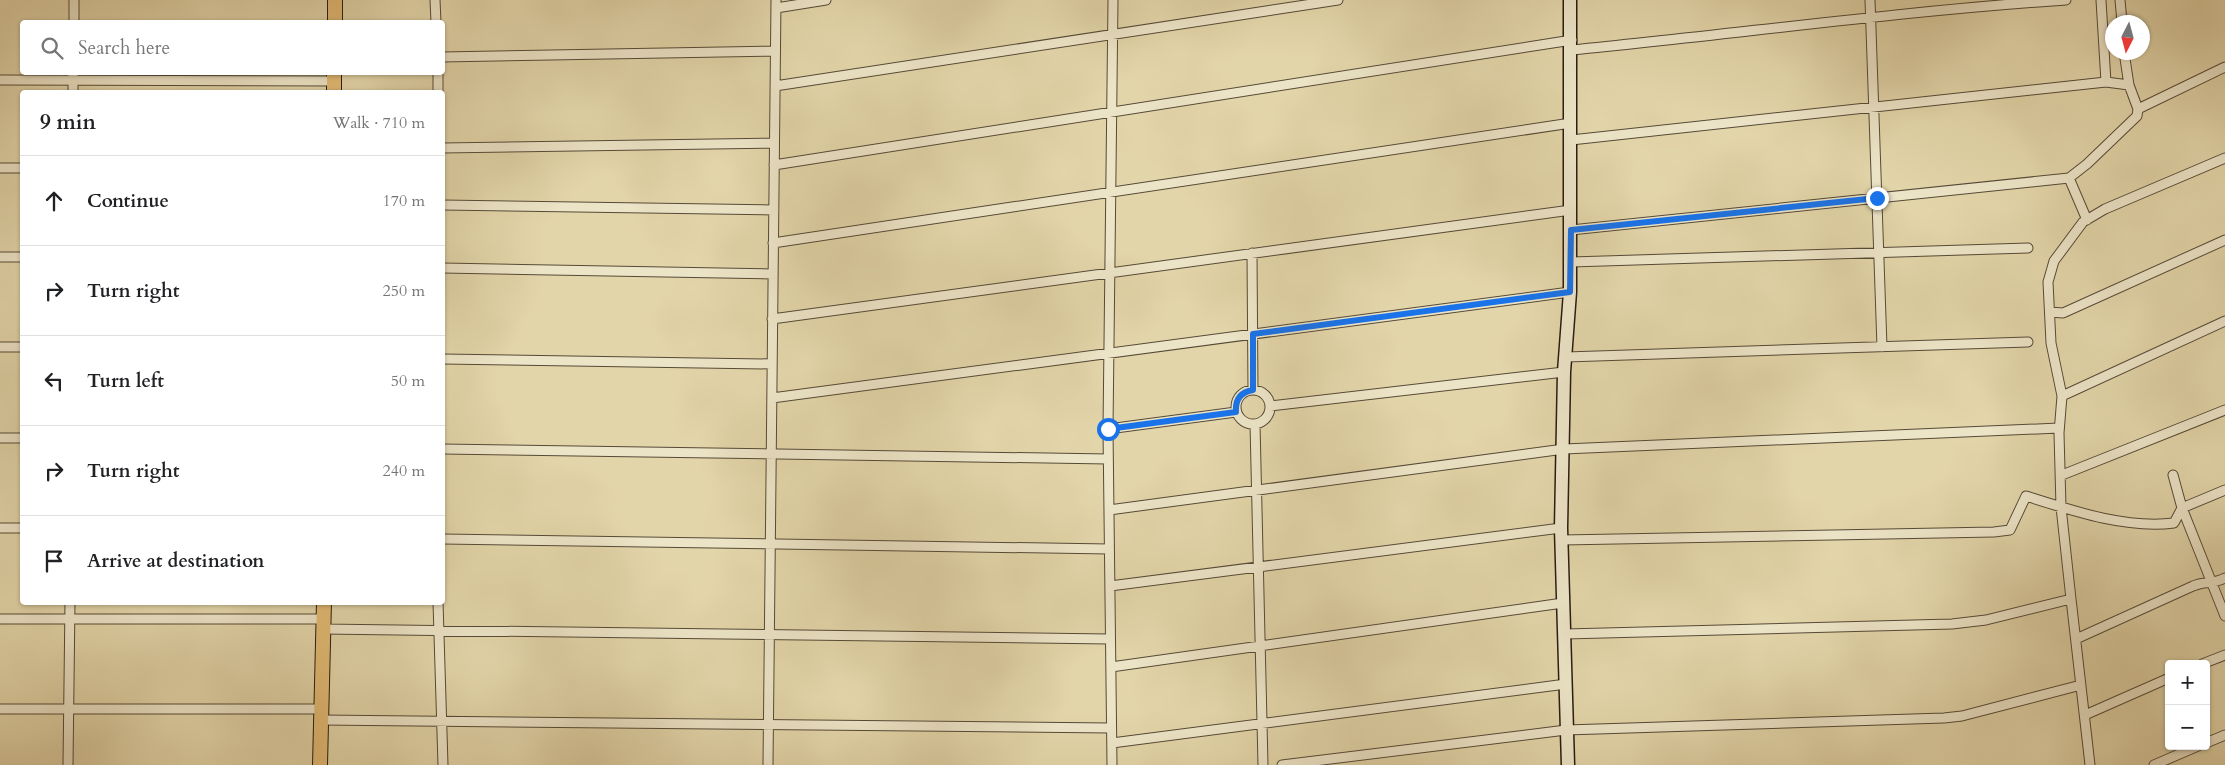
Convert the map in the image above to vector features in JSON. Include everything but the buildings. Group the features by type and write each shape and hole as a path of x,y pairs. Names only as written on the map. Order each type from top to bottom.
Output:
{"main road":[{"path":"335,0 335,20"},
{"path":"1568,765 1562,534 1564,372 1571,262 1572,45 1570,0"},
{"path":"320,765 324,605"}],"street":[{"path":"74,0 74,20"},
{"path":"434,0 436,20"},
{"path":"768,765 776,4 826,0"},
{"path":"1112,765 1108,429 1113,0"},
{"path":"775,86 1112,33 1338,0"},
{"path":"1870,0 1882,347"},
{"path":"774,165 1112,112 1572,45 1706,37 1954,8 2066,0"},
{"path":"2101,0 2106,82"},
{"path":"2120,0 2121,15"},
{"path":"445,57 775,51"},
{"path":"1571,230 2069,178 2087,164 2138,116 2138,108 2129,85 2125,60"},
{"path":"2138,108 2225,67"},
{"path":"438,75 438,90"},
{"path":"73,76 73,90"},
{"path":"0,80 73,76 334,82"},
{"path":"1571,140 2106,82 2129,85"},
{"path":"773,243 1571,123"},
{"path":"445,148 774,143"},
{"path":"2090,765 2061,507 2062,475 2059,428 2062,396 2051,343 2048,282 2054,261 2087,220 2105,209 2225,158"},
{"path":"0,168 20,168"},
{"path":"2069,178 2087,220"},
{"path":"445,205 774,210"},
{"path":"772,319 1571,210"},
{"path":"2050,312 2064,313 2225,240"},
{"path":"1571,262 2028,248"},
{"path":"1252,253 1253,390"},
{"path":"0,257 20,257"},
{"path":"445,268 773,274"},
{"path":"772,398 1570,292"},
{"path":"2062,396 2225,321"},
{"path":"1566,357 2028,342"},
{"path":"0,347 20,347"},
{"path":"445,359 772,364"},
{"path":"1270,406 1564,372"},
{"path":"1253,390 1264,395 1270,406 1266,418 1255,424 1243,422 1236,412 1237,399 1241,394 1253,390"},
{"path":"2062,475 2225,410"},
{"path":"1108,429 1236,412"},
{"path":"1255,424 1263,765"},
{"path":"1109,510 1564,449 2059,428"},
{"path":"0,438 20,438"},
{"path":"445,449 1108,459"},
{"path":"2173,475 2182,508 2214,584 2225,616"},
{"path":"1110,586 1259,566 1562,534 1994,532 2010,530 2026,496 2061,507 2154,525 2174,523 2182,508 2225,490"},
{"path":"0,528 20,528"},
{"path":"445,539 1109,549"},
{"path":"2076,639 2205,581 2214,584 2225,578"},
{"path":"1565,634 1952,624 1986,620 2071,599"},
{"path":"1111,667 1563,603"},
{"path":"68,765 70,605"},
{"path":"438,605 443,765"},
{"path":"0,619 323,624 438,630 1110,639"},
{"path":"2210,661 2225,655"},
{"path":"2085,715 2165,680"},
{"path":"1112,743 1566,684"},
{"path":"1282,765 1566,730 1944,718 1962,716 2081,685"},
{"path":"0,709 321,714 443,721 1111,728"},
{"path":"2210,740 2225,734"},
{"path":"2154,765 2189,750"}],"route":[{"path":"1108,429 1236,412 1237,399 1246,391 1253,390 1253,334 1570,292 1571,230 1877,198"}]}
